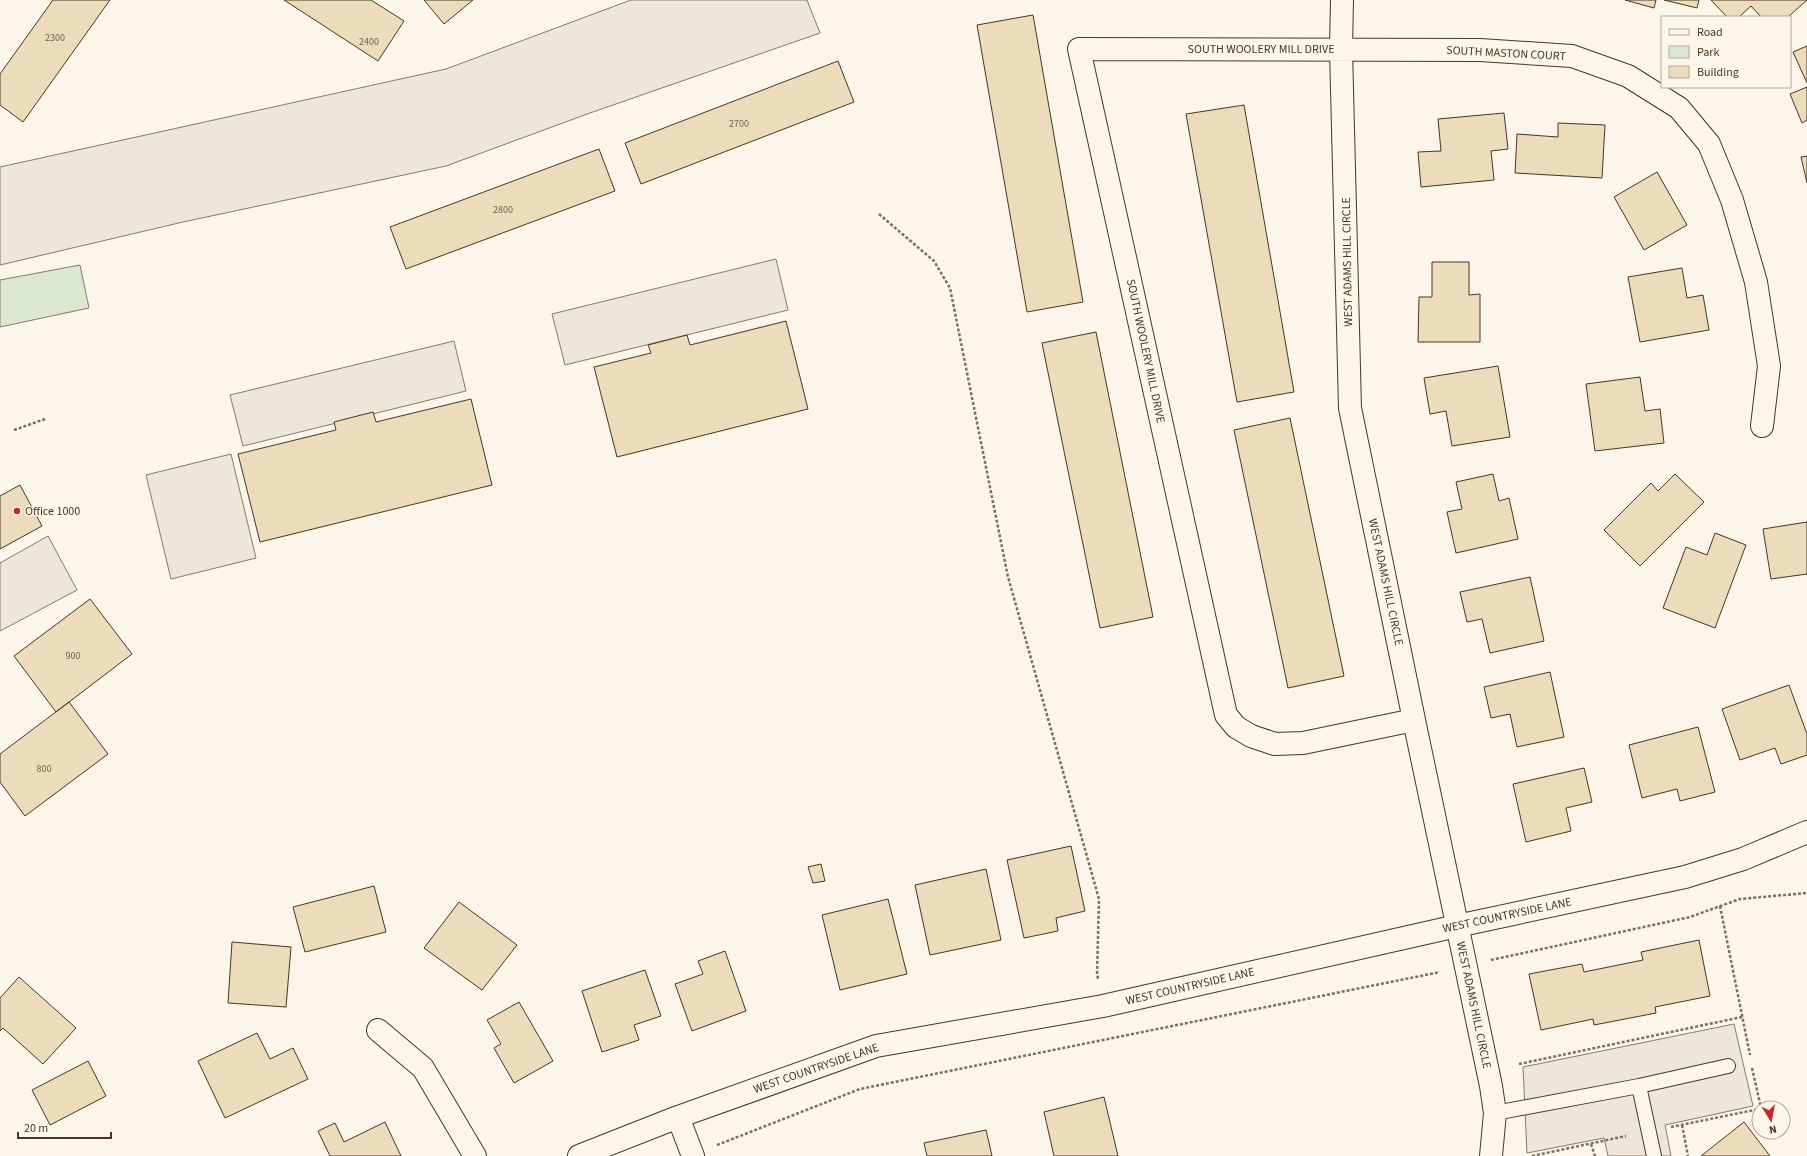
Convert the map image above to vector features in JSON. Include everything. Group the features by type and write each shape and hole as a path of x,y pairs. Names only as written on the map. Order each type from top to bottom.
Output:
{"street":[{"name":"WEST ADAMS HILL CIRCLE","path":"1342,0 1341,49 1350,408 1457,926 1492,1086 1495,1113 1491,1156"},
{"name":"SOUTH WOOLERY MILL DRIVE","path":"1341,49 1079,49 1226,715 1236,727 1251,736 1275,744 1303,743 1414,720"},
{"name":"SOUTH MASTON COURT","path":"1341,49 1480,50 1572,56 1628,76 1679,108 1709,144 1732,200 1756,282 1769,366 1762,426"},
{"name":"WEST COUNTRYSIDE LANE","path":"579,1156 678,1117 876,1046 1103,1006 1457,926 1685,877 1744,859 1807,832"},
{"path":"378,1030 423,1068 475,1156"},
{"path":"678,1117 693,1156"}],"lane":[{"path":"1495,1113 1639,1086 1728,1066"},
{"path":"1639,1086 1654,1156"}],"path":[{"path":"879,214 934,261 950,288 1008,577 1099,899 1097,973"},
{"path":"14,430 45,419"},
{"path":"1497,959 1690,917 1740,899 1807,893"},
{"path":"1720,906 1758,1100"},
{"path":"715,1146 860,1089 1436,973"},
{"path":"1519,1064 1742,1017"},
{"path":"1669,1128 1751,1111"},
{"path":"1682,1125 1688,1156"},
{"path":"1532,1156 1627,1136"},
{"path":"1592,1144 1595,1156"}],"green space":[{"path":"80,265 89,308 0,327 0,280"}],"shaded area":[{"path":"631,0 807,0 820,33 590,113 446,166 183,222 0,265 0,167 446,69"},
{"path":"776,259 788,310 565,365 552,314"},
{"path":"454,341 466,391 243,446 230,395"},
{"path":"231,454 256,558 171,579 146,475"},
{"path":"48,536 77,590 0,631 0,563"},
{"path":"1734,1024 1752,1100 1751,1106 1665,1125 1671,1156 1608,1156 1604,1138 1527,1153 1523,1067"}],"building":[{"path":"53,0 110,0 23,122 0,105 0,74"},
{"path":"284,0 371,0 404,21 378,61"},
{"path":"424,0 473,0 444,24"},
{"path":"1625,0 1656,0 1654,8"},
{"path":"1664,0 1699,0 1697,8"},
{"path":"1711,0 1807,0 1789,16 1760,16 1751,6 1740,16 1726,16"},
{"path":"1033,15 1083,302 1027,312 977,25"},
{"path":"1807,46 1807,83 1793,52"},
{"path":"838,61 854,102 641,184 625,143"},
{"path":"1807,87 1807,120 1802,123 1790,94"},
{"path":"1244,105 1294,392 1237,402 1186,114"},
{"path":"1504,113 1508,149 1491,151 1494,180 1421,187 1418,152 1441,151 1438,119"},
{"path":"1558,123 1605,125 1602,178 1515,173 1517,134 1558,137"},
{"path":"599,149 615,191 406,269 390,227"},
{"path":"1807,156 1807,183 1801,157"},
{"path":"1657,172 1687,225 1644,250 1614,197"},
{"path":"1432,262 1469,262 1469,295 1480,294 1480,342 1418,342 1419,297 1432,297"},
{"path":"1682,268 1687,298 1703,295 1709,330 1640,342 1628,277"},
{"path":"786,321 808,409 617,457 594,367 651,353 648,345 687,335 690,345"},
{"path":"1096,332 1153,617 1100,628 1042,343"},
{"path":"1498,366 1510,437 1452,446 1446,411 1430,414 1424,378"},
{"path":"1640,377 1645,411 1660,409 1664,443 1595,451 1586,384"},
{"path":"471,399 492,485 260,542 238,454 336,430 334,422 373,412 376,422"},
{"path":"1290,418 1344,676 1288,688 1234,430"},
{"path":"1493,474 1499,501 1509,498 1518,539 1456,553 1447,512 1462,509 1456,482"},
{"path":"1675,474 1704,502 1640,566 1604,530 1651,483 1658,491"},
{"name":"Office 1000","path":"20,485 42,526 0,549 0,496"},
{"path":"1807,522 1807,574 1771,579 1763,529"},
{"path":"1715,533 1746,545 1715,628 1663,608 1686,547 1707,555"},
{"path":"1530,577 1544,641 1490,653 1482,619 1467,622 1460,592"},
{"path":"90,599 132,654 56,712 14,656"},
{"path":"1550,672 1564,737 1517,747 1510,714 1491,718 1484,687"},
{"path":"1789,685 1807,734 1807,755 1781,764 1775,748 1740,760 1722,709"},
{"path":"69,702 108,754 25,816 0,782 0,754"},
{"path":"1698,727 1715,792 1680,801 1677,789 1642,798 1629,745"},
{"path":"1584,768 1592,802 1566,808 1571,831 1526,842 1513,784"},
{"path":"1071,846 1085,911 1056,918 1058,931 1024,938 1007,860"},
{"path":"821,864 825,881 813,883 808,867"},
{"path":"986,869 1001,940 930,955 915,885"},
{"path":"374,886 386,932 305,952 293,907"},
{"path":"888,899 907,974 840,990 822,915"},
{"path":"459,902 517,945 482,990 424,948"},
{"path":"1699,940 1710,996 1655,1007 1656,1013 1594,1025 1593,1019 1541,1030 1529,974 1582,964 1584,972 1643,960 1641,952"},
{"path":"232,942 291,947 286,1007 228,1003"},
{"path":"725,951 746,1011 692,1031 675,984 703,974 698,961"},
{"path":"645,970 661,1016 634,1025 639,1040 602,1052 582,991"},
{"path":"19,977 76,1028 43,1064 3,1028 0,1031 0,998"},
{"path":"519,1002 553,1061 514,1083 494,1048 501,1044 487,1020"},
{"path":"257,1033 270,1059 293,1048 308,1079 225,1118 198,1061"},
{"path":"88,1061 106,1096 50,1125 32,1090"},
{"path":"1104,1097 1118,1156 1054,1156 1044,1112"},
{"path":"385,1122 401,1156 330,1156 318,1131 335,1123 344,1142"},
{"path":"1744,1122 1751,1131 1751,1140 1758,1140 1770,1156 1701,1156"},
{"path":"986,1130 992,1156 927,1156 924,1143"}],"place":[{"name":"Office 1000","path":"17,511"}]}
